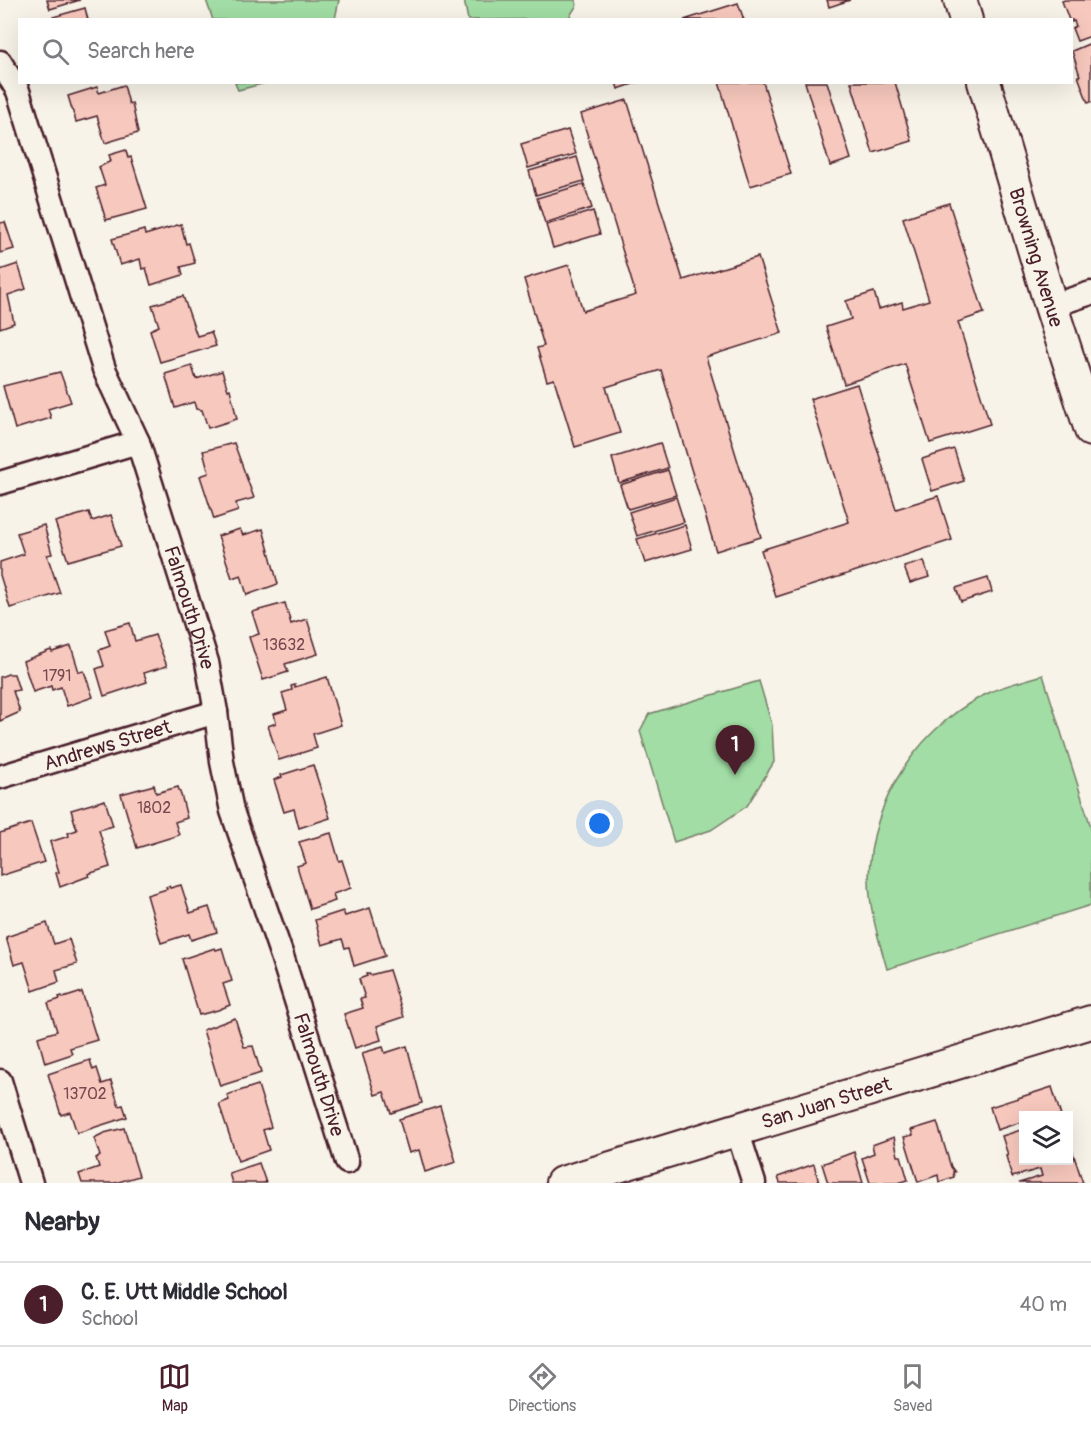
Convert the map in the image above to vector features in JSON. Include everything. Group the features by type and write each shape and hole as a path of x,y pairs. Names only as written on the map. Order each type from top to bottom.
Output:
{"main road":[{"path":"960,0 965,18"},
{"name":"Browning Avenue","path":"985,84 1091,430"},
{"name":"San Juan Street","path":"562,1183 1091,1022"}],"street":[{"name":"Falmouth Drive","path":"0,62 18,91 104,369 138,442 207,662 232,811 282,956 347,1162"},
{"path":"1051,306 1091,293"},
{"path":"0,483 138,442"},
{"name":"Andrews Street","path":"0,777 216,712"},
{"path":"0,1081 31,1183"},
{"path":"737,1130 754,1183"}],"green space":[{"path":"206,0 339,0 335,18 212,18"},
{"path":"464,0 575,0 577,5 569,18 468,18"},
{"path":"236,84 262,84 238,90"},
{"path":"1043,675 1091,827 1091,905 887,969 873,913 869,879 871,849 878,820 890,793 905,766 923,743 945,722 969,704 995,690"},
{"path":"759,681 772,725 774,762 747,806 711,830 674,842 640,731 649,714"}],"building":[{"path":"47,0 80,0 50,9"},
{"path":"827,0 850,0 829,7"},
{"path":"1091,0 1091,36 1077,41 1073,31 1076,26 1073,18 1068,18 1062,1"},
{"path":"738,3 743,18 690,18"},
{"path":"85,8 88,18 53,18"},
{"path":"1091,43 1091,102 1088,103 1078,76 1080,76 1073,51"},
{"path":"617,84 633,84 618,89"},
{"path":"720,84 764,84 791,174 750,186"},
{"path":"806,84 828,84 851,159 830,166"},
{"path":"852,84 896,84 912,141 873,153"},
{"path":"124,85 129,104 132,103 138,133 105,143 97,116 76,122 68,96 97,87 99,93"},
{"path":"627,100 683,280 758,257 782,333 706,357 761,537 716,551 661,370 606,387 620,433 575,447 554,379 547,381 537,348 544,346 524,279 569,265 583,311 636,295 581,114"},
{"path":"568,130 576,154 528,168 521,144"},
{"path":"126,150 128,158 131,157 147,209 106,220 96,188 105,185 99,167 111,161 109,155"},
{"path":"577,157 584,181 536,195 529,171"},
{"path":"584,184 592,208 545,223 537,198"},
{"path":"949,203 984,313 958,322 990,424 930,443 905,364 844,384 826,327 851,319 846,301 874,292 879,309 902,302 903,308 929,300 903,218"},
{"path":"593,211 600,234 553,248 546,225"},
{"path":"5,222 14,249 0,253 0,223"},
{"path":"181,224 186,244 189,243 195,263 181,267 183,275 151,285 146,268 142,269 140,259 120,265 112,239 144,230 145,235"},
{"path":"18,264 26,289 8,295 14,323 0,328 0,270"},
{"path":"183,296 197,336 211,332 216,346 160,362 150,330 159,326 152,305"},
{"path":"192,366 196,379 222,371 228,390 230,389 237,419 208,428 202,410 196,409 194,402 175,408 165,374"},
{"path":"60,372 71,402 48,409 51,418 15,429 3,386"},
{"path":"857,384 896,509 938,496 952,540 776,597 761,550 849,522 810,399"},
{"path":"234,443 254,498 236,503 238,511 214,519 200,476 209,473 203,451"},
{"path":"660,443 668,468 619,483 612,458"},
{"path":"954,449 964,481 932,491 922,459"},
{"path":"668,470 676,495 628,509 620,485"},
{"path":"676,497 684,522 637,536 629,512"},
{"path":"89,512 92,521 111,515 121,546 68,561 55,522"},
{"path":"44,525 52,554 47,555 60,593 10,608 0,575 0,562 24,554 17,533"},
{"path":"685,525 692,549 645,563 637,539"},
{"path":"240,529 243,535 263,529 278,584 247,595 241,575 232,578 218,536"},
{"path":"924,561 929,577 910,583 904,567"},
{"path":"988,578 992,592 961,602 956,588"},
{"path":"285,603 291,624 307,619 318,654 285,664 288,672 263,680 249,637 259,634 252,612"},
{"path":"130,623 135,641 155,635 167,666 144,673 147,682 104,696 96,669 104,666 99,650 110,646 105,630"},
{"path":"71,646 79,672 84,671 93,697 67,706 61,687 52,690 51,686 33,692 23,661 51,650 52,652"},
{"path":"14,674 19,690 13,691 20,712 0,721 0,677"},
{"path":"327,677 341,725 313,734 317,748 279,760 268,726 276,723 274,714 287,710 282,693 292,690 291,686 295,685 295,687"},
{"path":"313,765 330,818 299,828 294,809 284,812 274,780 282,777 281,775"},
{"path":"154,785 156,793 178,787 187,818 175,822 179,835 137,848 121,794"},
{"path":"105,800 113,826 99,830 110,867 60,887 56,873 59,872 50,842 69,836 68,833 77,830 71,810"},
{"path":"31,823 44,862 0,876 0,833"},
{"path":"331,833 339,861 342,860 351,888 333,894 335,901 310,909 297,866 306,863 299,842"},
{"path":"181,885 190,913 209,907 217,932 191,940 189,934 161,943 147,895 167,889 166,887 169,886 170,888"},
{"path":"370,908 385,956 354,966 349,947 345,948 342,939 322,945 315,920 343,911 345,916"},
{"path":"47,923 54,944 69,939 77,964 56,970 59,982 33,991 24,962 14,965 6,937"},
{"path":"215,948 216,950 222,948 232,981 223,984 230,1005 199,1015 182,959"},
{"path":"389,970 404,1017 377,1026 381,1040 355,1048 344,1014 363,1008 360,999 365,998 359,979 367,976 366,974"},
{"path":"82,992 97,1040 70,1048 72,1054 45,1063 38,1037 57,1031 48,1003 62,996 63,998"},
{"path":"235,1018 244,1047 253,1046 261,1073 220,1086 203,1030"},
{"path":"407,1046 422,1103 391,1113 384,1092 375,1095 362,1053 383,1047 385,1053"},
{"path":"90,1060 93,1070 97,1068 102,1084 111,1081 119,1106 123,1105 127,1117 77,1133 70,1112 61,1115 48,1074"},
{"path":"258,1085 271,1127 263,1130 269,1150 238,1161 219,1104 229,1100 227,1095"},
{"path":"1052,1087 1059,1111 1019,1111 1019,1123 997,1130 990,1107"},
{"path":"440,1106 456,1162 425,1172 419,1150 409,1153 399,1119"},
{"path":"937,1122 951,1167 955,1172 953,1172 954,1177 939,1182 938,1175 918,1182 904,1137 913,1135 911,1130"},
{"path":"124,1128 139,1176 115,1183 82,1183 79,1174 99,1167 96,1158 100,1156 94,1138"},
{"path":"1019,1131 1019,1165 1073,1165 1073,1153 1083,1183 1019,1183 1042,1176 1040,1169 1012,1177 1002,1136"},
{"path":"894,1137 898,1156 901,1156 908,1180 898,1183 870,1183 862,1158 874,1153 872,1145"},
{"path":"854,1152 863,1183 828,1183 822,1164"},
{"path":"259,1163 266,1183 232,1183 229,1173"},
{"path":"814,1164 819,1183 780,1183 778,1177"}],"place":[{"name":"C. E. Utt Middle School","path":"735,775"}]}
